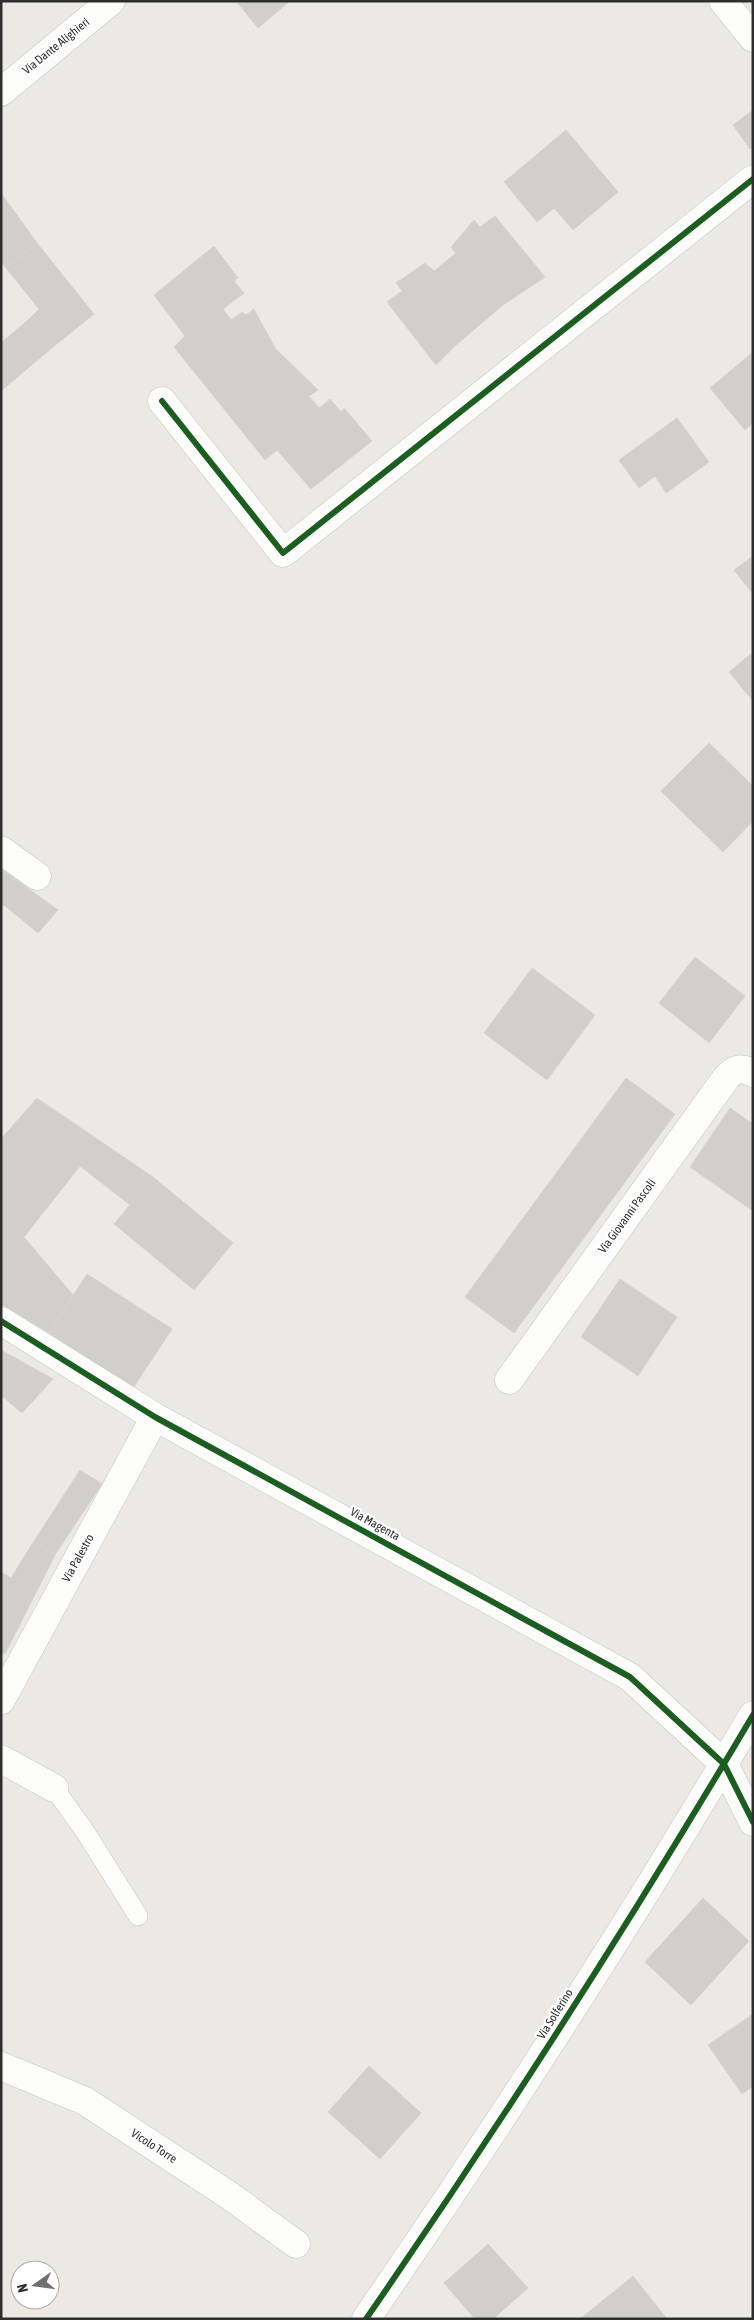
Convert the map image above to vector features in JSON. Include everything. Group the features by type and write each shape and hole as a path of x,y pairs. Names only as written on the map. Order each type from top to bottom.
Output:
{"street":[{"name":"Via Dante Alighieri","path":"1,92 111,1"},
{"path":"722,1 753,38"},
{"path":"162,401 283,553 753,179"},
{"path":"1,850 37,876"},
{"name":"Via Giovanni Pascoli","path":"509,1380 726,1078 737,1069 742,1068 753,1073"},
{"name":"Via Magenta","path":"1,1321 155,1417 630,1677 724,1764"},
{"name":"Via Palestro","path":"1,1700 155,1417"},
{"name":"Via Solferino","path":"366,2319 476,2159 690,1824 753,1715"},
{"path":"1,1758 54,1788"},
{"path":"724,1764 753,1822"},
{"name":"Vicolo Torre","path":"1,2066 86,2100 230,2196 296,2244"}],"lane":[{"path":"54,1788 86,1833 138,1916"}],"building":[{"path":"236,1 290,1 258,28"},
{"path":"753,110 753,147 750,149 733,125"},
{"path":"566,130 618,192 573,230 554,208 537,222 504,182"},
{"path":"1,193 37,243 6,268 1,261"},
{"path":"495,216 545,277 503,305 456,345 436,365 387,302 402,291 396,283 425,263 434,271 456,253 451,247 474,220 480,227"},
{"path":"37,243 94,314 53,347 29,319 39,309 6,268"},
{"path":"214,246 238,278 234,281 244,293 223,309 231,320 242,312 246,315 254,309 275,348 318,390 309,396 319,408 330,399 341,412 344,408 372,441 311,489 277,450 265,460 174,347 185,336 154,295"},
{"path":"29,319 53,347 1,391 1,343"},
{"path":"753,352 753,423 745,430 710,388"},
{"path":"677,418 709,462 666,493 655,476 639,488 619,460"},
{"path":"753,556 753,594 734,570"},
{"path":"753,652 753,701 729,672"},
{"path":"709,743 753,786 753,821 723,852 661,791"},
{"path":"1,869 58,910 38,933 4,905 1,909"},
{"path":"695,957 745,996 709,1043 659,1003"},
{"path":"532,968 595,1015 547,1080 484,1033"},
{"path":"626,1078 675,1114 514,1333 465,1297"},
{"path":"37,1098 153,1177 130,1205 80,1166 24,1237 73,1295 49,1333 1,1304 1,1139"},
{"path":"730,1108 753,1124 753,1211 690,1167"},
{"path":"153,1177 233,1243 194,1290 114,1224"},
{"path":"87,1274 172,1329 133,1388 49,1333"},
{"path":"620,1279 677,1317 638,1376 581,1337"},
{"path":"1,1350 53,1379 22,1413 1,1395"},
{"path":"80,1470 102,1484 55,1555 34,1541"},
{"path":"34,1541 55,1555 5,1654 1,1652 1,1572 11,1578"},
{"path":"703,1898 749,1941 691,2005 645,1962"},
{"path":"753,2014 753,2086 742,2094 708,2045"},
{"path":"369,2066 421,2113 380,2159 328,2112"},
{"path":"488,2244 528,2288 493,2319 475,2319 444,2283"},
{"path":"633,2276 667,2319 580,2319"}],"cycle path":[{"path":"162,401 283,553 753,179"},
{"path":"1,1321 155,1417 630,1677 724,1764 753,1822"},
{"path":"366,2319 467,2170 565,2020 660,1869 753,1715"}]}
